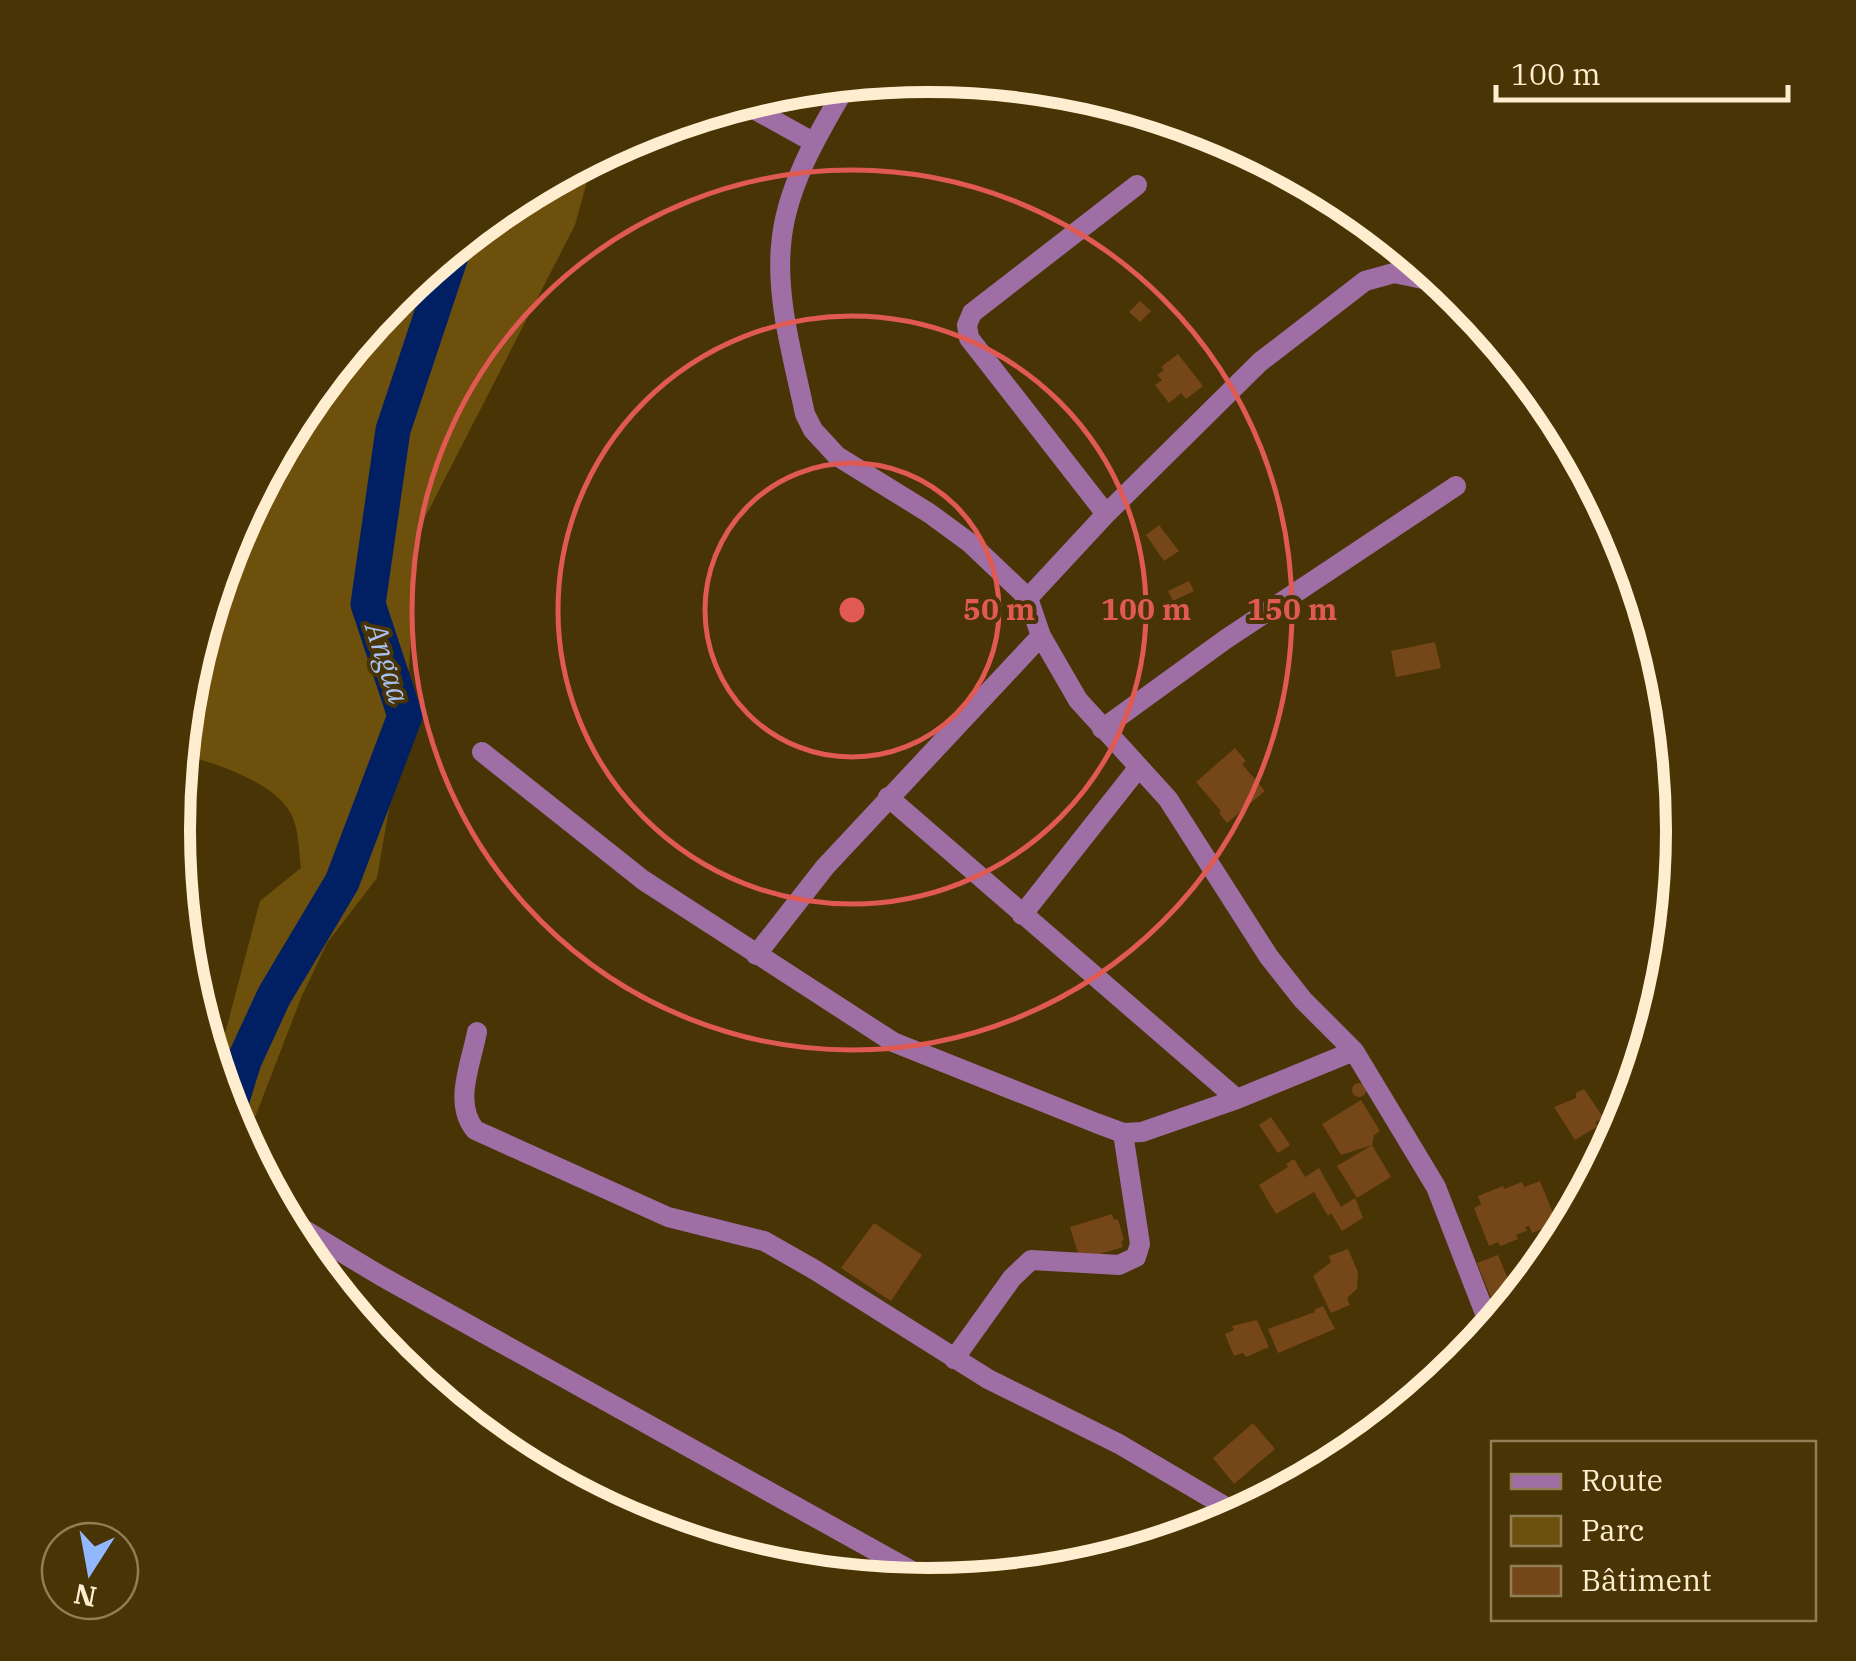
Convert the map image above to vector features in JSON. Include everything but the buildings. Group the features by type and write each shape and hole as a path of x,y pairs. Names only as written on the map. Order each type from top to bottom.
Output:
{"street":[{"path":"839,98 813,142 783,227 780,248 791,347 805,414 813,430 837,456 970,543 1028,598 1041,636 1078,700 1168,799 1268,957 1303,1000 1354,1051 1436,1187 1485,1314"},
{"path":"760,113 813,142"},
{"path":"1106,514 969,338 967,324 972,314 1136,185"},
{"path":"1028,598 1106,514 1260,362 1365,281 1394,272 1416,277"},
{"path":"1102,729 1226,639 1456,486"},
{"path":"756,955 825,866 1041,636"},
{"path":"482,752 643,880 893,1042 1048,1107 1123,1133 1142,1132 1237,1099 1354,1051"},
{"path":"1022,915 1139,767"},
{"path":"888,797 1237,1099"},
{"path":"478,1032 463,1102 467,1119 476,1130 668,1216 764,1241 988,1379 1119,1444 1223,1506"},
{"path":"954,1358 1012,1278 1030,1260 1119,1264 1136,1257 1140,1244 1123,1133"},
{"path":"309,1232 906,1568"}],"green space":[{"path":"589,176 575,225 420,527 405,716 377,878 327,943 301,998 252,1126 222,1045 260,901 301,868 298,838 294,821 276,796 262,785 194,758 215,639 246,548 314,420 373,344 441,276 518,217"},
{"path":"1610,548 1646,661 1640,648"}],"waterway":[{"name":"Angaa","path":"236,1087 274,996 342,882 405,716 368,604 393,430 446,272"}]}
